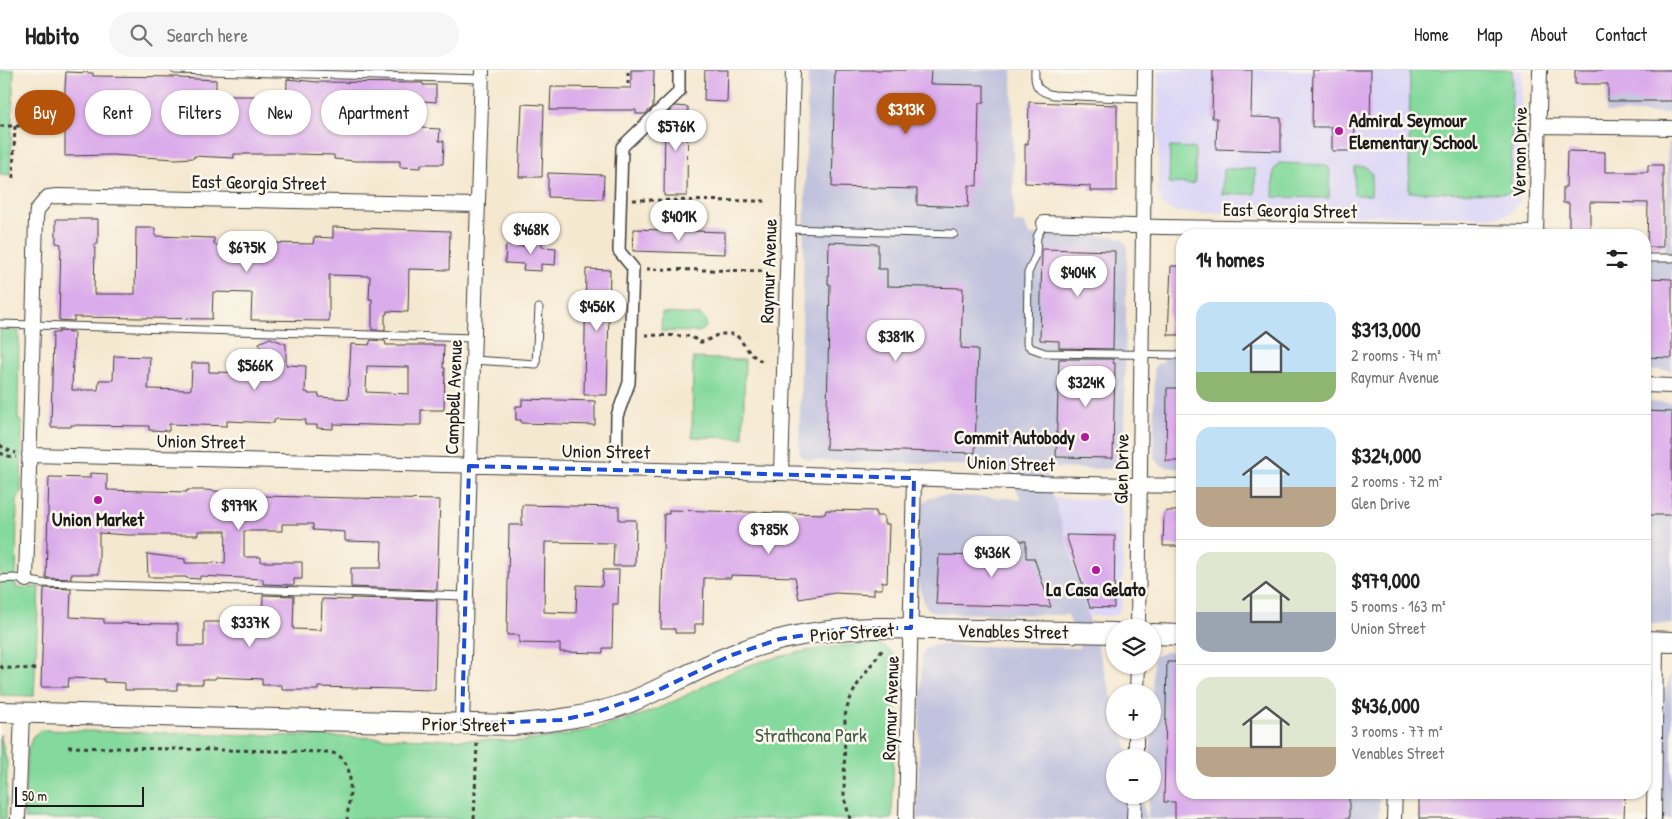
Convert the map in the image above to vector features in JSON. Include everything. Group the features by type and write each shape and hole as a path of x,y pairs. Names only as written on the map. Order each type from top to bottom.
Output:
{"main road":[{"name":"Prior Street","path":"0,712 514,725 561,720 624,704 652,693 732,655 780,640 813,632 849,628 911,628"},
{"name":"Venables Street","path":"911,628 1106,633"},
{"path":"1161,634 1176,635"}],"street":[{"path":"616,470 618,416 629,383 632,335 633,268 619,251 622,146 679,92 679,70"},
{"name":"Raymur Avenue","path":"781,473 793,70"},
{"name":"Glen Drive","path":"1138,619 1145,70"},
{"name":"Vernon Drive","path":"1536,229 1540,70"},
{"name":"Campbell Avenue","path":"462,724 481,75"},
{"path":"1539,126 1672,128"},
{"name":"East Georgia Street","path":"34,325 36,219 37,210 48,198 57,196 477,206"},
{"name":"East Georgia Street","path":"1044,223 1290,229"},
{"path":"26,580 34,325"},
{"path":"1651,385 1672,386"},
{"name":"Union Street","path":"29,455 781,473 1176,486"},
{"name":"Raymur Avenue","path":"906,819 914,478"},
{"path":"1654,819 1658,642"},
{"path":"18,819 22,713"},
{"path":"1394,819 1395,799"},
{"path":"1134,804 1134,819"}],"lane":[{"path":"175,70 481,75"},
{"path":"1035,70 1034,80 1045,94 1144,99"},
{"path":"1044,223 1036,237 1036,255 1028,273 1027,344 1045,353 1176,355"},
{"path":"788,229 954,234"},
{"path":"1651,258 1672,258"},
{"path":"473,360 536,364 540,308"},
{"path":"0,324 473,338"},
{"path":"0,579 14,578 51,583 466,596"}],"path":[{"path":"628,70 628,84"},
{"path":"0,126 15,125 13,178"},
{"path":"620,200 768,201"},
{"path":"633,268 766,271"},
{"path":"632,335 690,336 700,342 704,342 719,334 734,334 751,354 763,362"},
{"path":"850,819 844,797 845,716 860,679 883,649"},
{"path":"0,666 3,668 39,669"},
{"path":"474,819 477,743"},
{"path":"68,747 329,752 339,754 350,774 347,819"}],"highlighted area":[{"path":"469,466 914,478 911,628 849,628 780,639 732,655 652,693 594,713 561,720 462,724"}],"shaded area":[{"path":"808,70 1012,70 1014,223 1024,223 1029,235 1113,236 1122,239 1127,247 1123,458 1114,467 1107,469 1045,468 1108,684 1106,684 1106,739 1125,739 1128,749 1106,749 1106,804 1143,804 1147,819 917,819 922,656 925,649 935,645 1080,648 1068,615 939,613 932,612 924,602 918,579 919,513 921,504 939,495 1021,499 1006,467 809,460 802,457 799,450"},
{"name":"Admiral Seymour Elementary School","path":"1159,70 1522,70 1520,199 1513,212 1499,217 1176,212 1169,210 1161,203 1158,191"},
{"path":"1607,70 1672,70 1672,113 1606,113"},
{"path":"1668,143 1672,143 1672,370 1651,370 1651,258 1665,258"},
{"path":"1164,355 1176,355 1176,468 1160,465 1154,458 1154,368 1163,362"},
{"path":"1651,402 1672,403 1672,624 1651,624"},
{"path":"1053,498 1109,500 1119,506 1122,511 1124,521 1122,604 1119,612 1113,616 1088,616"},
{"path":"1176,652 1176,799 1379,799 1379,819 1148,819 1149,804 1161,804 1161,749 1150,749 1151,739 1161,739 1161,684 1153,684 1153,674 1161,674 1161,654"},
{"path":"1672,671 1672,819 1661,819 1664,695"}],"green space":[{"path":"0,70 14,70 10,175 0,174"},
{"path":"1410,70 1512,70 1511,193 1409,192"},
{"path":"1170,147 1193,148 1195,151 1195,182 1192,184 1169,183"},
{"path":"1279,163 1325,165 1330,169 1329,198 1273,197 1274,170"},
{"path":"1355,167 1366,167 1372,174 1371,195 1354,195"},
{"path":"1223,169 1255,169 1255,194 1222,194"},
{"path":"662,313 701,315 706,321 706,327 699,332 661,331"},
{"path":"0,330 19,331 18,418 22,424 21,493 17,500 16,588 39,587 34,696 0,695"},
{"path":"693,358 745,360 743,438 692,437"},
{"name":"Strathcona Park","path":"876,644 889,650 894,656 896,663 892,819 24,819 27,752 33,736 41,730 522,741 577,733 649,712 723,676 759,662 817,649"},
{"path":"0,734 7,763 6,819 0,819"}],"building":[{"path":"631,70 654,70 653,107 645,114 636,114 636,110 550,110 551,87 631,88"},
{"path":"705,70 728,70 727,102 704,101"},
{"path":"835,70 931,70 930,84 984,85 984,103 979,103 977,186 969,185 968,207 917,205 917,189 832,187"},
{"path":"1213,70 1252,70 1251,117 1281,118 1281,151 1216,149 1217,118 1212,118"},
{"path":"1313,70 1371,70 1370,128 1355,128 1354,151 1332,151 1332,127 1312,127"},
{"path":"1575,70 1672,70 1672,101 1608,101 1608,84 1575,84"},
{"path":"66,72 93,73 93,76 179,77 216,80 216,90 161,90 161,135 239,135 239,96 249,96 249,135 311,135 311,90 287,90 287,79 318,82 423,83 423,85 436,85 436,102 427,101 427,90 321,90 321,135 427,135 427,128 440,129 439,141 444,141 443,164 421,164 421,168 400,167 400,161 334,159 334,155 234,154 234,158 194,156 194,158 175,159 112,155 65,156 65,135 75,135 75,90 65,90"},
{"path":"1029,102 1117,105 1117,191 1090,191 1090,186 1025,183 1025,144 1028,144"},
{"path":"522,104 544,105 542,177 519,177"},
{"path":"675,106 688,107 687,196 664,196 665,116"},
{"path":"1567,151 1605,152 1605,172 1648,172 1648,165 1663,165 1663,247 1651,247 1651,229 1647,229 1648,203 1590,202 1590,229 1569,229 1569,203 1563,203 1563,187 1566,187"},
{"path":"548,173 604,175 603,199 548,197"},
{"path":"56,219 98,219 98,244 95,244 94,294 135,294 136,228 155,228 155,236 214,238 214,245 256,246 256,240 272,240 272,243 313,244 314,237 333,238 333,227 450,231 449,270 409,269 408,312 387,311 387,314 385,314 385,330 372,330 372,299 369,299 370,276 329,275 329,321 251,320 252,293 213,292 212,319 74,317 74,321 59,320 61,244 56,243"},
{"path":"634,229 725,232 725,254 633,251"},
{"path":"525,240 542,241 542,247 556,248 555,265 541,264 541,271 523,270 524,264 505,263 506,245 524,246"},
{"path":"829,242 878,244 878,269 887,269 887,286 963,288 961,348 978,349 975,453 826,449 830,284 828,284"},
{"path":"1042,249 1115,251 1113,349 1059,348 1059,341 1040,340"},
{"path":"1171,266 1176,266 1176,335 1168,335"},
{"path":"586,269 610,270 607,395 584,395"},
{"path":"1651,278 1672,279 1672,358 1651,357"},
{"path":"59,331 74,332 72,390 98,390 99,380 113,380 114,356 150,357 148,389 191,389 192,363 209,363 209,372 260,373 256,357 264,355 259,343 270,338 286,344 286,365 306,366 305,392 308,392 308,394 319,394 319,397 348,399 351,344 369,345 371,340 385,341 386,345 444,345 444,410 421,410 421,425 404,426 333,424 333,429 317,428 317,425 305,425 306,420 275,419 274,423 227,421 227,426 169,424 169,431 149,430 149,426 71,425 71,427 51,427 53,332 59,333","holes":["367,366 409,367 409,394 366,392"]},
{"path":"1059,359 1113,359 1113,363 1115,363 1113,458 1056,457"},
{"path":"1167,388 1176,388 1176,461 1166,461"},
{"path":"522,399 595,401 595,425 521,423 521,420 516,420 516,406 522,406"},
{"path":"1651,411 1672,412 1672,515 1651,515"},
{"path":"90,473 107,474 107,490 187,492 187,490 205,490 263,496 440,500 437,590 351,587 351,568 381,568 382,542 345,541 345,532 313,530 313,524 282,524 282,531 244,531 244,557 261,557 261,562 302,562 302,579 294,579 294,585 263,584 263,579 200,576 200,579 148,577 147,554 185,559 185,563 225,563 226,531 198,531 198,535 99,533 99,574 71,574 71,579 46,578 49,477 90,478"},
{"path":"522,505 619,507 619,520 636,520 635,566 613,566 614,543 545,542 544,612 576,613 577,585 602,586 603,570 619,570 618,604 613,604 612,648 603,648 603,653 560,652 560,644 519,643 519,635 507,635 509,525 522,525"},
{"path":"669,510 825,514 826,510 876,511 876,516 884,516 884,524 889,524 887,582 882,582 882,589 874,589 874,595 835,593 799,599 795,577 731,575 731,578 704,578 703,624 695,624 695,633 675,633 675,629 661,629 664,514 669,514"},
{"path":"1167,511 1176,511 1176,546 1163,546 1164,515"},
{"name":"La Casa Gelato","path":"1066,535 1115,536 1114,608 1090,607"},
{"path":"985,540 1026,541 1026,558 1034,558 1051,607 936,604 939,555 985,556"},
{"path":"44,588 71,589 70,617 104,619 104,623 178,624 178,646 204,646 204,622 262,625 263,595 294,596 293,629 321,630 322,599 437,600 435,690 318,687 318,690 282,690 282,685 262,685 262,679 216,677 215,679 203,679 203,684 177,684 177,690 125,690 125,683 104,682 104,679 69,678 68,687 41,687"},
{"path":"1167,662 1176,662 1176,799 1349,799 1349,819 1175,819 1175,802 1164,802"},
{"path":"1419,799 1625,799 1624,819 1419,819"}],"place":[{"name":"Admiral Seymour Elementary School","path":"1339,131"},
{"name":"Commit Autobody","path":"1085,437"},
{"name":"Union Market","path":"98,500"},
{"name":"La Casa Gelato","path":"1096,570"}]}
